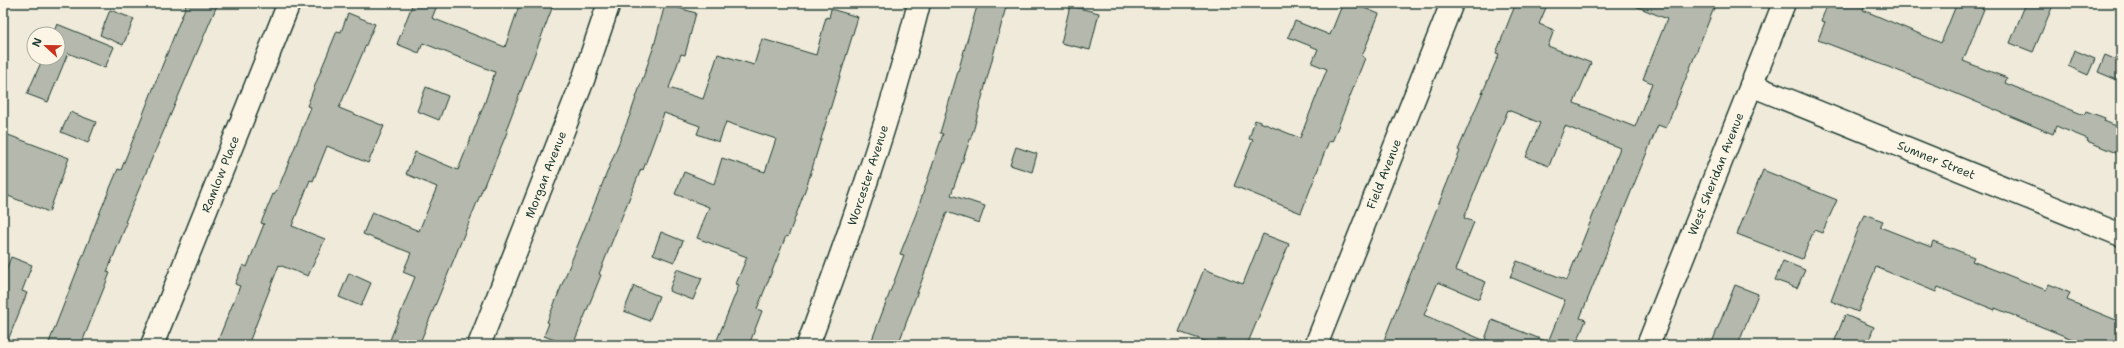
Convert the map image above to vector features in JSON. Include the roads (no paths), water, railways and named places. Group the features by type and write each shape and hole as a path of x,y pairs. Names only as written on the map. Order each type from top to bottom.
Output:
{"street":[{"name":"Ramlow Place","path":"152,345 289,3"},
{"name":"Morgan Avenue","path":"480,345 583,80 608,3"},
{"name":"Worcester Avenue","path":"808,345 850,233 896,90 919,3"},
{"name":"Field Avenue","path":"1316,345 1452,3"},
{"name":"West Sheridan Avenue","path":"1648,345 1784,3"},
{"name":"Sumner Street","path":"1751,85 2121,235"}]}
